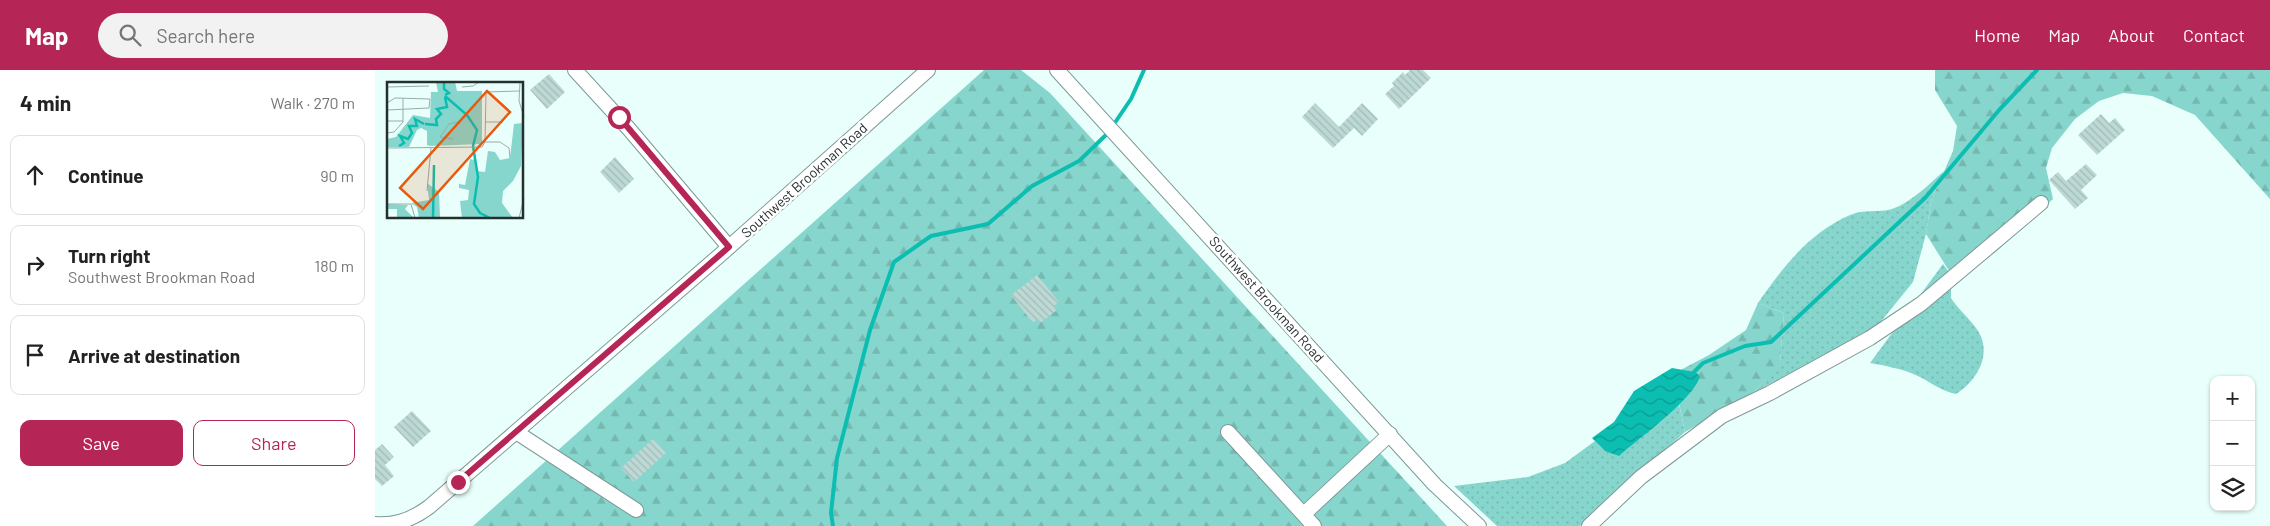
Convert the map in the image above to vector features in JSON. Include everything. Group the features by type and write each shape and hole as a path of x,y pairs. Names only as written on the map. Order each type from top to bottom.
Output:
{"street":[{"path":"575,70 629,129 729,247"},
{"name":"Southwest Brookman Road","path":"375,524 393,525 417,516 729,247 928,70"},
{"name":"Southwest Brookman Road","path":"1057,70 1435,485 1479,526"},
{"path":"1589,526 1641,477 1722,416 1770,393 1870,338 1921,304 2041,203"},
{"path":"516,432 636,510"},
{"path":"1228,432 1314,526"},
{"path":"1304,514 1389,434"}],"green space":[{"path":"984,70 1021,70 1050,93 1447,526 473,526"},
{"path":"1935,70 2270,70 2270,199 2195,115 2152,96 2123,93 2099,101 2075,119 2052,148 2046,168 2053,199 1998,250 1956,282 1926,234 1931,201 1953,151 1957,126 1935,90"},
{"path":"1944,171 1931,201 1926,234 1913,282 1874,330 1754,392 1780,362 1784,313 1758,303 1787,264 1809,241 1835,222 1855,213 1887,210 1899,206 1920,192"},
{"path":"1943,264 1956,282 1951,289 1951,298 1976,328 1984,346 1981,365 1977,373 1956,394 1908,372 1870,363"},
{"path":"1758,303 1784,313 1780,363 1754,392 1685,432 1673,374 1709,355 1746,330"},
{"path":"1679,404 1685,432 1580,526 1497,526 1454,486 1528,477 1565,463 1595,441 1605,451 1619,455"}],"water":[{"path":"1672,368 1695,372 1700,376 1688,396 1619,456 1605,451 1592,438 1614,422 1634,391"}],"building":[{"path":"1410,70 1423,70 1431,78 1399,109 1385,94 1394,86 1392,83 1403,72 1405,75"},
{"path":"549,74 565,92 547,109 530,90"},
{"path":"1315,103 1339,127 1362,103 1378,119 1362,136 1354,128 1333,148 1302,117"},
{"path":"2101,114 2109,123 2115,118 2125,130 2097,155 2078,135"},
{"path":"615,157 634,179 619,193 600,172"},
{"path":"2086,164 2097,175 2081,190 2088,198 2075,209 2049,180 2058,172 2066,181"},
{"path":"1037,275 1059,302 1054,306 1057,310 1040,323 1037,319 1033,323 1011,295"},
{"path":"412,411 431,431 413,447 394,427"},
{"path":"653,439 666,453 634,482 621,468"},
{"path":"382,444 394,457 385,465 394,476 382,486 375,479 375,450"}],"waterway":[{"path":"1112,127 1131,99 1144,70"},
{"path":"1691,375 1703,363 1745,346 1771,342 1925,198 2000,109 2037,70"},
{"path":"833,526 831,513 837,458 870,330 894,262 931,236 988,224 1032,186 1079,161 1108,133"}],"route":[{"path":"458,482 729,247 619,117"}]}
